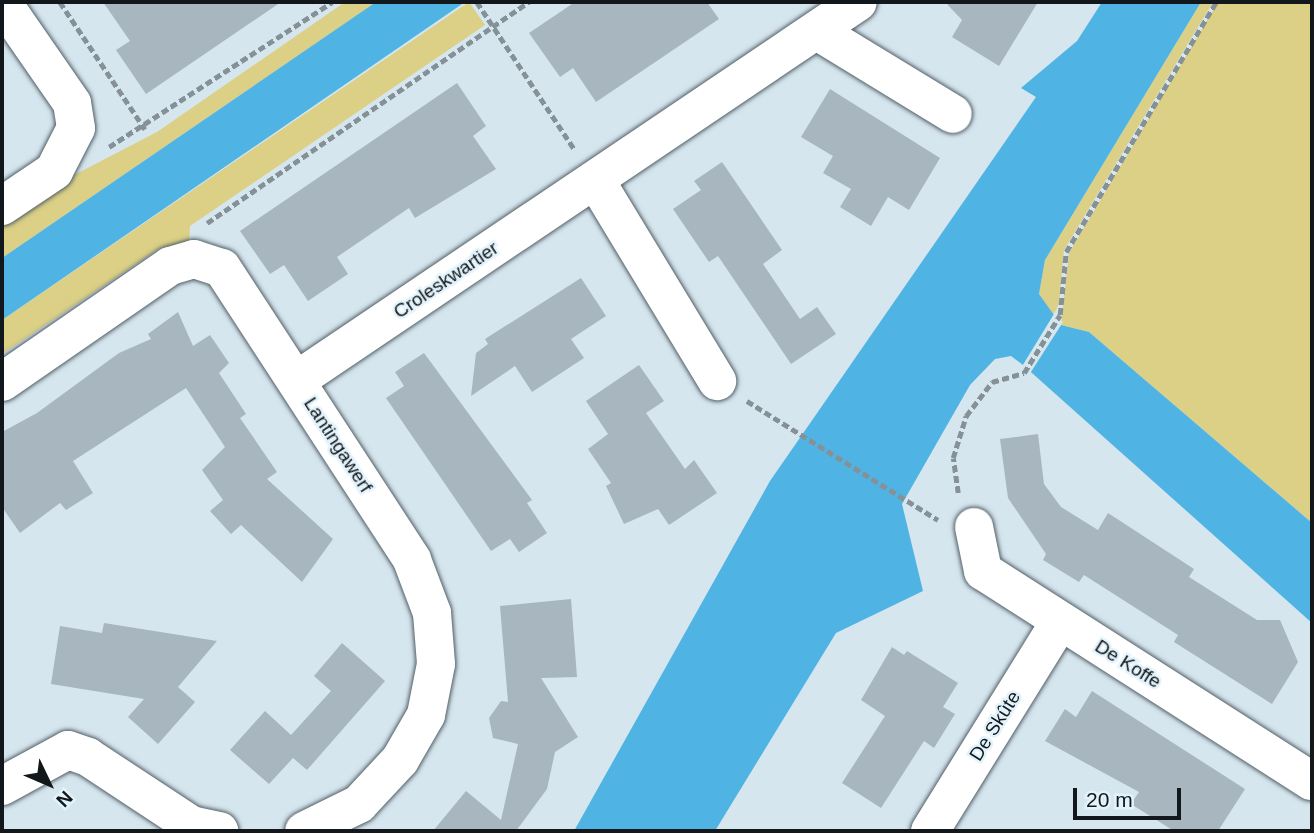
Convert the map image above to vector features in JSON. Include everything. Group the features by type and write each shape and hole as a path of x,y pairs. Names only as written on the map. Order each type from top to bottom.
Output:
{"street":[{"name":"Croleskwartier","path":"297,380 858,2"},
{"path":"2,206 54,171 76,128 72,103 11,5"},
{"path":"817,31 953,114"},
{"path":"596,181 716,382"},
{"path":"2,382 170,267 194,259"},
{"name":"Lantingawerf","path":"194,259 222,268 412,561 432,613 436,664 426,715 400,760 359,804 304,831"},
{"name":"De Koffe","path":"974,527 983,571 1312,781"},
{"name":"De Skûte","path":"930,831 1060,621"},
{"path":"2,786 68,750 88,757 191,825 219,831"}],"path":[{"path":"60,2 145,129"},
{"path":"68,148 98,153 145,129 332,2"},
{"path":"194,259 195,232 529,2"},
{"path":"974,527 954,480 957,435 992,382 1024,373 1060,316 1066,251 1216,2"},
{"path":"478,3 596,181"},
{"path":"716,382 916,508"}],"shaded area":[{"path":"345,2 376,2 2,258 2,225 76,174 157,132"},
{"path":"469,2 485,25 190,226 189,245 160,248 2,354 2,320"},
{"path":"1201,2 1213,2 1064,250 1059,304 1052,317 1039,294 1045,260"},
{"path":"1218,2 1312,2 1312,523 1089,332 1061,325 1069,253"}],"water":[{"path":"376,2 465,2 2,320 2,258"},
{"path":"1102,2 1201,2 1045,260 1039,294 1061,325 1089,332 1312,523 1312,623 1023,365 1011,356 995,359 970,385 902,504 923,591 836,633 715,831 574,831 770,481 1036,97 1021,88 1077,41"}],"pier":[{"path":"1054,314 1063,322 1029,375 1021,368"}],"building":[{"path":"103,2 281,2 146,94 116,50 130,41"},
{"path":"575,2 707,2 719,19 596,102 573,68 560,77 529,33"},
{"path":"945,2 1038,2 999,66 952,37 962,20"},
{"path":"457,83 486,126 473,136 496,169 415,218 409,208 337,257 348,274 308,301 284,265 270,274 240,231"},
{"path":"830,89 940,158 909,210 888,197 871,226 840,207 851,189 823,173 833,156 801,137"},
{"path":"722,162 782,250 763,264 800,319 817,307 836,334 791,364 718,256 709,262 673,209 701,190 694,181"},
{"path":"581,278 606,316 571,339 584,358 532,392 515,366 471,396 476,353 488,344 485,339"},
{"path":"178,312 193,346 210,335 229,363 219,373 246,414 240,418 277,472 267,479 333,539 302,582 241,525 231,534 210,511 223,500 202,470 225,447 186,388 73,461 93,493 66,510 60,503 20,533 2,507 2,432 37,413 119,353 151,339 148,334"},
{"path":"424,353 532,500 527,503 547,533 519,552 510,539 491,551 386,398 404,386 395,372"},
{"path":"639,365 664,401 646,413 685,469 694,460 717,493 669,525 658,509 624,524 606,486 611,483 588,449 608,434 586,401"},
{"path":"1038,434 1044,484 1061,507 1098,530 1108,513 1194,569 1189,577 1257,620 1280,620 1298,662 1272,704 1174,642 1178,635 1084,575 1079,582 1043,560 1046,554 1008,498 1000,439"},
{"path":"571,599 577,677 541,678 578,737 555,752 547,789 516,831 433,831 466,791 501,820 518,744 493,738 489,718 501,701 508,702 500,606"},
{"path":"104,623 217,641 178,687 195,702 158,744 128,717 144,699 51,684 60,626 102,633"},
{"path":"342,643 385,681 307,770 293,758 269,784 230,750 265,711 291,735 331,691 314,676"},
{"path":"892,647 904,655 907,651 958,683 943,707 955,714 934,748 924,741 881,808 842,783 885,716 861,700"},
{"path":"1092,691 1245,789 1218,831 1174,831 1131,804 1139,792 1045,741 1065,709 1076,717"}]}
